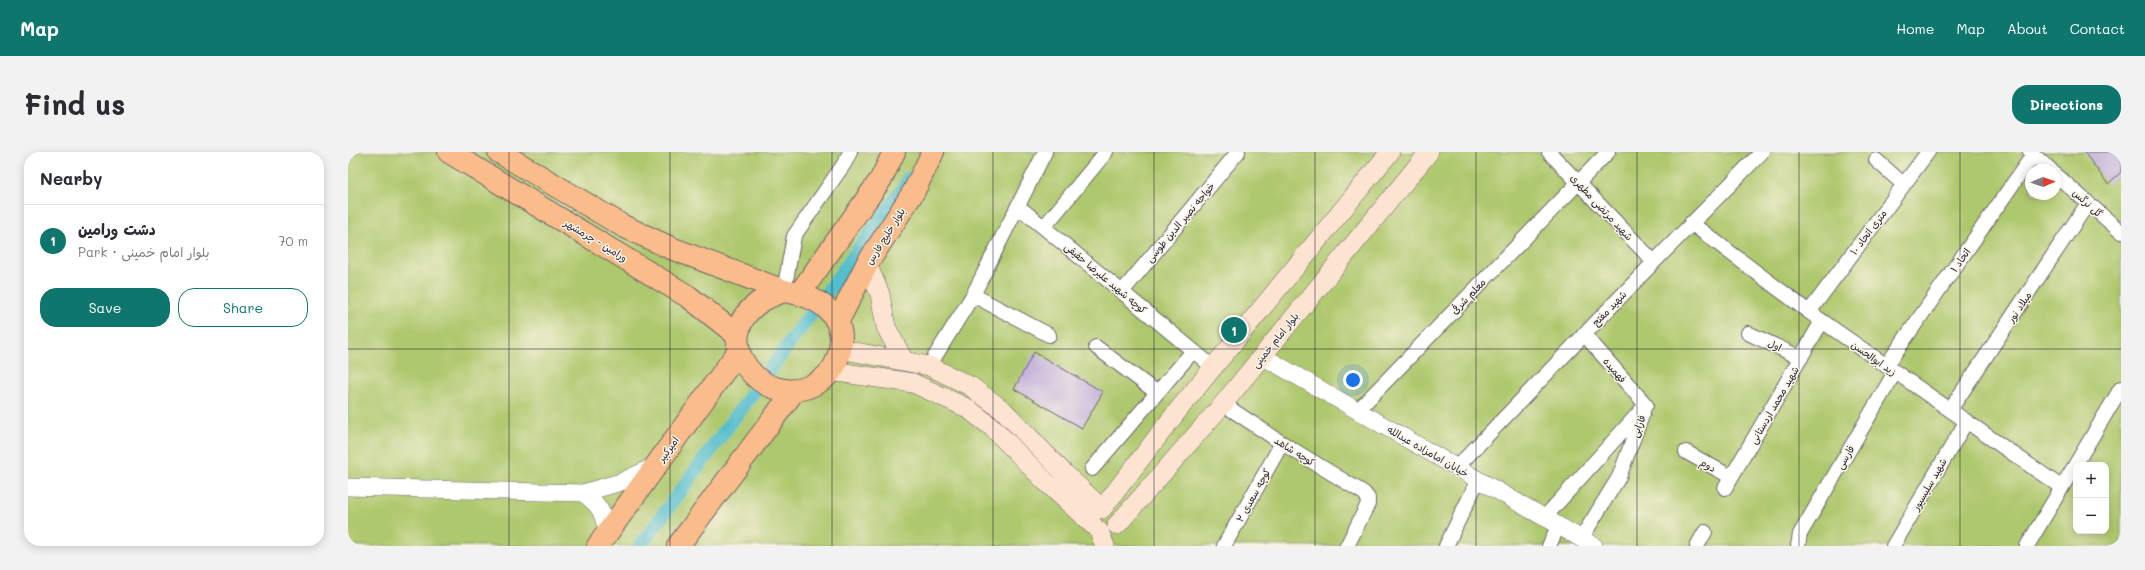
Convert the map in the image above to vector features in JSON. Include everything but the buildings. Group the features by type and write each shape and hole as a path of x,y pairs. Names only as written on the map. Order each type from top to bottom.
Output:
{"main road":[{"name":"ورامین - چرمشهر","path":"449,152 676,290 738,344"},
{"path":"499,152 623,226 671,248 813,302 841,335 840,350 831,371 821,381 807,388 794,391 779,390 760,381 744,366 738,344 743,322 756,304 813,302"},
{"path":"813,302 881,179 894,152"},
{"name":"بلوار خلیج فارس","path":"813,302 867,264 914,191 933,152"},
{"path":"1102,508 1213,367 1390,152"},
{"name":"بلوار امام خمینی","path":"1107,534 1223,404 1429,152"},
{"path":"867,264 880,294 886,327 904,361"},
{"name":"امیرکبیر","path":"603,540 657,465 738,344"},
{"path":"831,371 913,383 967,408 993,428 1046,482 1107,534 1118,517 1113,511 1102,508 1065,474 1004,411 970,386 929,366 840,350"},
{"path":"678,546 794,391"}],"street":[{"path":"813,302 794,236 844,164 850,152"},
{"path":"929,366 973,295 1019,207 1045,152"},
{"path":"1044,227 1106,152"},
{"name":"خواجه نصیر الدین طوسی","path":"1122,292 1238,152"},
{"name":"شهید مرتضی مطهری","path":"1549,152 1654,262"},
{"name":"معلم شرقی","path":"1357,411 1608,152"},
{"name":"شهید مفتح","path":"1458,466 1691,223 1762,152"},
{"name":"۱۰ متری اتحاد","path":"1809,312 1928,152"},
{"path":"2031,154 2044,164"},
{"name":"اتحاد ۱","path":"1891,369 2031,154"},
{"path":"1876,160 1903,184"},
{"name":"گل نرگس","path":"2061,179 2121,232"},
{"name":"میلاد نور","path":"1950,410 2088,203"},
{"name":"کوچه شهید علیرضا حقیقی","path":"1019,207 1213,367"},
{"name":"زید ابوالحسن","path":"1691,223 1809,312 2061,487"},
{"path":"973,295 1049,335"},
{"name":"شهید محمد اردستانی","path":"1728,483 1822,321"},
{"name":"اول","path":"1748,333 1801,358"},
{"name":"فهمیده","path":"1584,334 1646,405"},
{"path":"1096,347 1156,392"},
{"path":"1092,469 1193,350"},
{"name":"خیابان امامزاده عبدالله","path":"1262,356 1357,411 1458,466 1478,480 1587,542"},
{"name":"فارسی","path":"1798,544 1800,534 1891,369"},
{"path":"2027,546 2121,388"},
{"name":"کوچه شاهد","path":"1223,404 1282,443 1364,493 1368,498 1368,504 1347,546"},
{"name":"فارابی","path":"1551,522 1646,405"},
{"name":"فارابی","path":"1587,542 1619,476 1646,405"},
{"name":"شهید سلیسپور","path":"1893,546 1966,422"},
{"name":"کوچه سعدی ۲","path":"1224,546 1282,443"},
{"name":"دوم","path":"1686,452 1728,483"},
{"path":"348,487 583,493 621,482 657,465"},
{"path":"1446,546 1478,480"},
{"path":"583,493 596,502 602,511 603,540"},
{"path":"1550,546 1551,522"},
{"path":"1697,546 1705,532"}],"green space":[{"path":"348,152 2121,152 2121,546 348,546"}],"waterway":[{"path":"640,546 903,189 908,179"}],"place":[{"name":"دشت ورامین","path":"1234,330"}]}
